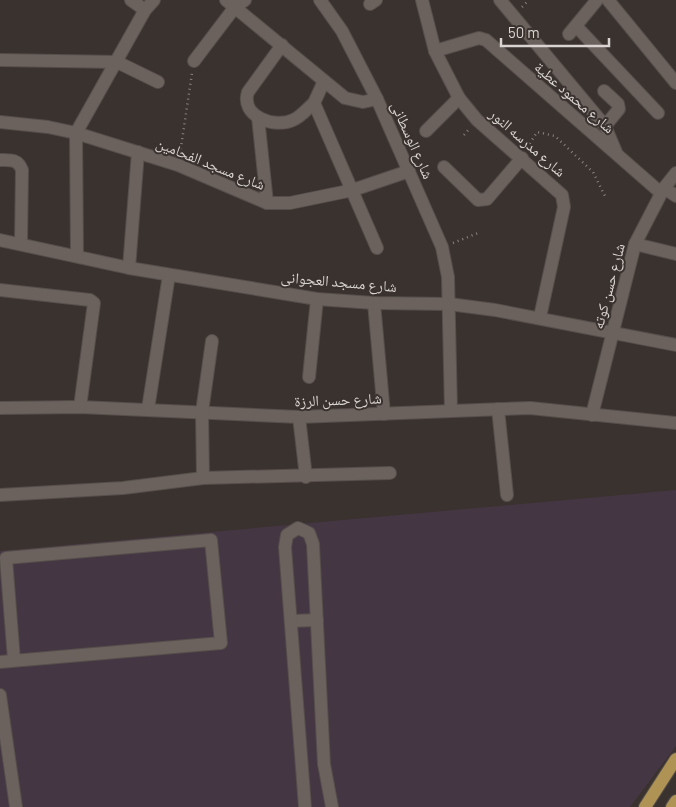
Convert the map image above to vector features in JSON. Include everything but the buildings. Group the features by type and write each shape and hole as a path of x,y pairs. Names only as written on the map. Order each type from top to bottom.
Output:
{"main road":[{"path":"645,807 676,759"},
{"path":"672,807 676,801"}],"street":[{"path":"131,0 146,10"},
{"path":"77,256 76,133 146,10 154,0"},
{"name":"شارع الوسطانى","path":"320,0 342,31 377,99 442,247 447,269 449,304 451,411"},
{"name":"شارع مدرسه النور","path":"422,0 435,51 460,98 477,120 559,190 564,200 540,317"},
{"path":"500,0 605,126 616,154"},
{"path":"597,0 572,30 658,114"},
{"path":"608,0 676,83"},
{"path":"194,60 235,2 345,98 353,101 377,99"},
{"name":"شارع محمود عطية","path":"435,51 479,38 486,40 616,154 662,191 676,196"},
{"path":"282,45 248,92 246,104 258,117 270,122 291,121 314,102 324,81"},
{"path":"0,60 117,62 158,82"},
{"path":"604,91 618,104 619,109 605,126"},
{"path":"426,131 460,98"},
{"path":"314,102 377,248"},
{"path":"258,117 267,203"},
{"name":"شارع مسجد الفحامين","path":"0,122 48,127 76,133 178,165 267,203 290,203 353,190 409,171"},
{"path":"129,268 138,152"},
{"path":"444,167 478,200 483,200 487,198 522,158"},
{"path":"0,160 15,160 20,163 22,170 21,243"},
{"name":"شارع حسن كوته","path":"592,415 635,244 662,191 676,173"},
{"name":"شارع مسجد العجوانى","path":"0,240 21,243 129,268 317,298 374,304 449,304 540,317 676,345"},
{"path":"635,244 676,254"},
{"path":"148,409 169,275"},
{"path":"0,290 90,300 94,303 80,407"},
{"path":"309,376 317,298"},
{"path":"374,304 384,414"},
{"path":"203,478 202,412 212,341"},
{"name":"شارع حسن الرزة","path":"0,408 80,407 148,409 299,417 498,408 545,409 676,423"},
{"path":"498,408 507,495"},
{"path":"299,417 306,477"},
{"path":"0,495 123,488 203,478 306,477 390,473"},
{"path":"304,807 285,546 287,535 298,528 309,533 313,544 324,764 332,807"},
{"path":"0,662 221,643 211,540 3,558 14,660"},
{"path":"291,621 317,620"},
{"path":"0,695 16,807"}],"path":[{"path":"178,165 194,60"},
{"path":"522,158 537,132 555,136 593,172 605,196"},
{"path":"442,247 478,233"}],"shaded area":[{"path":"676,490 676,746 630,807 0,807 0,551"}]}
